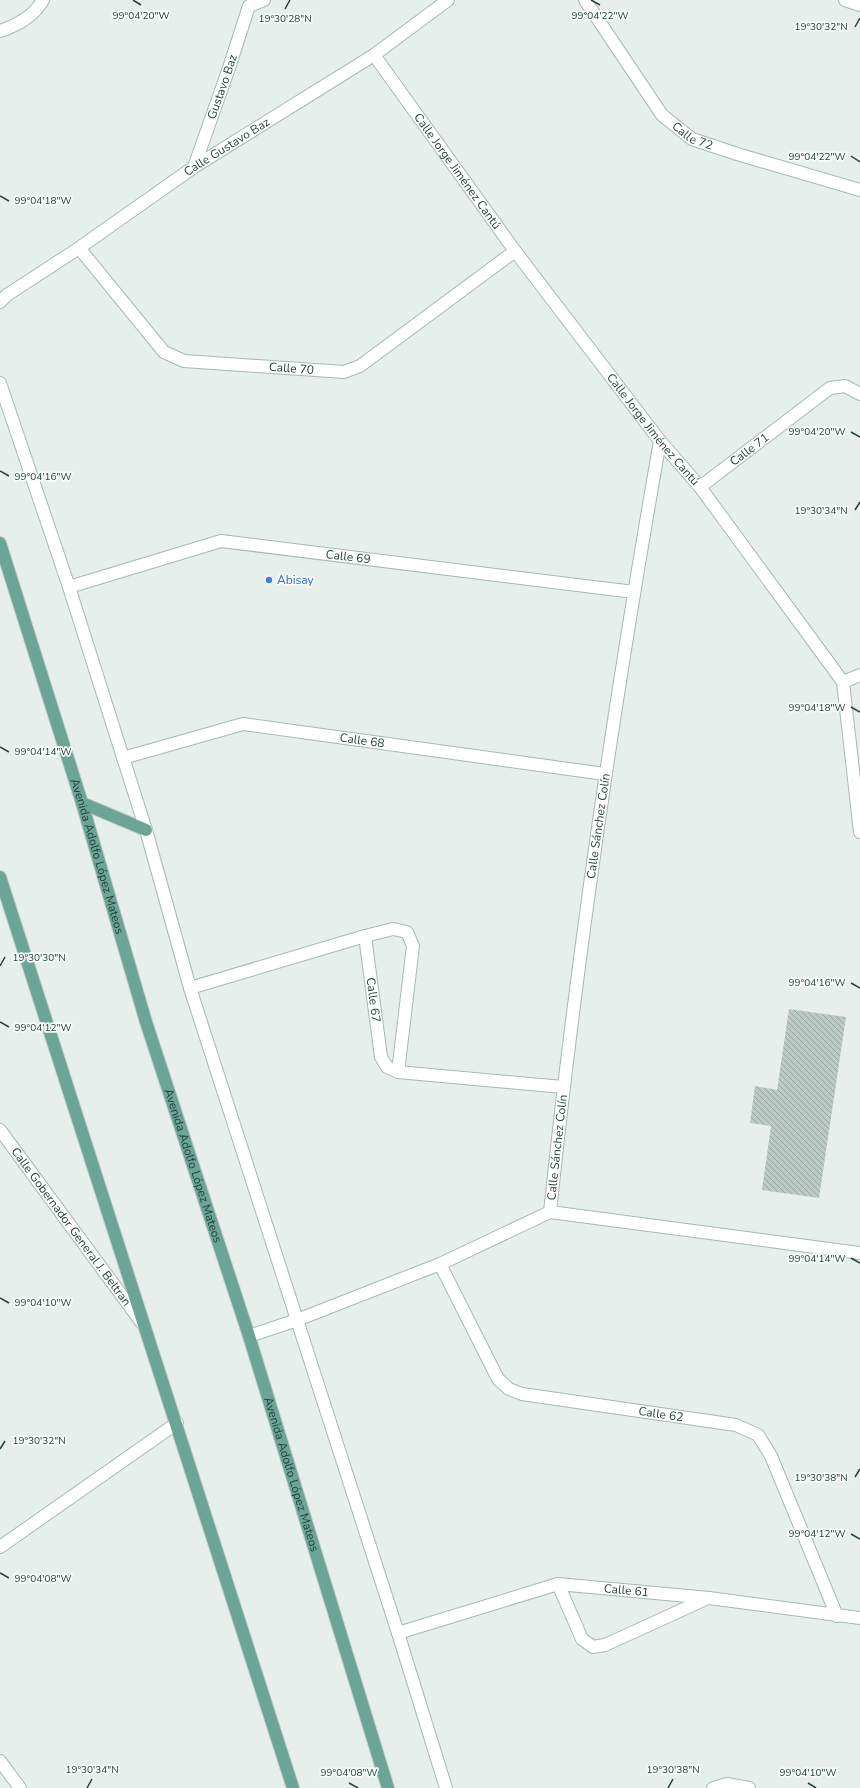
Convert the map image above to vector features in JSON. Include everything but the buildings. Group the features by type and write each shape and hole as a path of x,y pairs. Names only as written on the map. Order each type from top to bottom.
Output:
{"main road":[{"name":"Avenida Adolfo López Mateos","path":"0,543 82,803 146,1022 249,1336 388,1788"},
{"path":"82,803 146,830"},
{"path":"0,877 142,1323 177,1423 293,1788"}],"street":[{"path":"0,30 15,26 37,10 43,0"},
{"path":"250,3 264,0"},
{"name":"Calle Gustavo Baz","path":"2,298 79,248 194,167 374,55 448,0"},
{"name":"Calle 72","path":"585,0 662,115 692,139 737,154 860,190"},
{"path":"845,0 860,6"},
{"name":"Gustavo Baz","path":"194,167 230,68 250,3"},
{"name":"Calle Jorge Jiménez Cantú","path":"374,55 515,251 660,441 700,487 843,682 860,832"},
{"name":"Calle 70","path":"79,248 164,352 184,361 344,372 360,366 515,251"},
{"path":"0,383 69,588 146,830 190,988 398,1632 446,1788"},
{"name":"Calle 71","path":"700,487 830,388 846,386 860,394"},
{"name":"Calle Sánchez Colín","path":"550,1212 563,1087 605,774 660,441"},
{"name":"Calle 69","path":"69,588 221,541 634,592"},
{"path":"843,682 860,674"},
{"name":"Calle 68","path":"123,758 243,724 605,774"},
{"path":"190,988 365,936 393,929 407,932 411,938 412,946 398,1072 563,1087"},
{"name":"Calle 67","path":"365,936 381,1057 387,1067 398,1072"},
{"name":"Calle Gobernador General J. Beltran","path":"0,1130 142,1323"},
{"name":"Calle Sánchez Colín","path":"249,1336 296,1320 440,1264 550,1212 860,1253"},
{"name":"Calle 62","path":"440,1264 498,1379 509,1389 522,1394 736,1425 758,1435 771,1456 837,1616"},
{"path":"0,1548 177,1423"},
{"path":"558,1584 582,1639 593,1647 598,1648 709,1598"},
{"name":"Calle 61","path":"398,1632 558,1584 709,1598 860,1618"},
{"path":"0,1761 20,1788"},
{"path":"713,1788 727,1784 749,1788"}],"place":[{"name":"Abisay","path":"269,580"}]}
